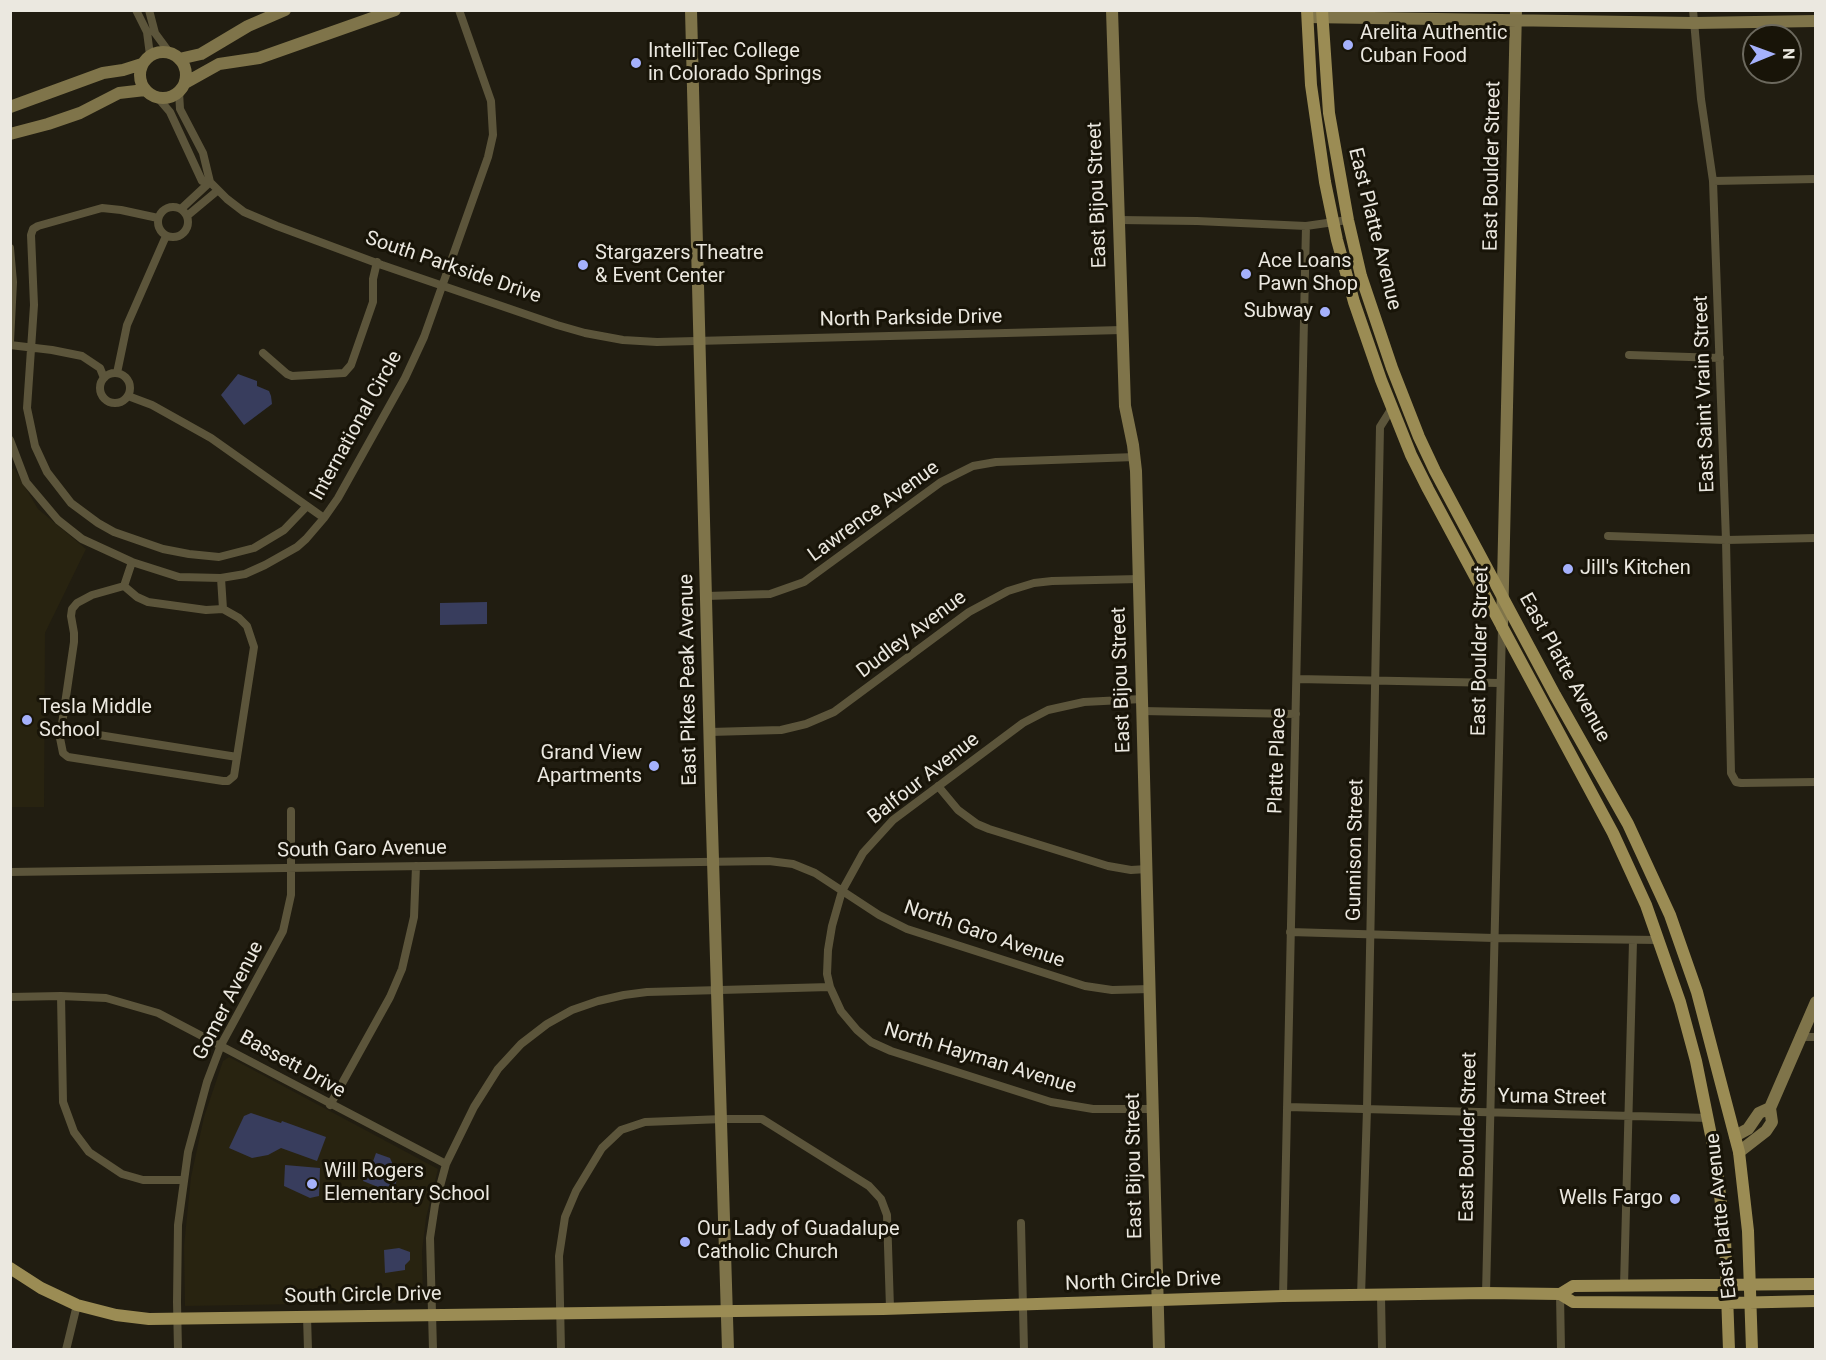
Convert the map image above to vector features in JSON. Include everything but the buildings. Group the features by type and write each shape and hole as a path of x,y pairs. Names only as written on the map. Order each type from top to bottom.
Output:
{"main road":[{"name":"East Platte Avenue","path":"1307,14 1316,125 1334,222 1365,336 1392,408 1428,489 1612,834 1659,940 1689,1033 1709,1118 1725,1239 1729,1350"},
{"name":"East Platte Avenue","path":"1322,14 1329,114 1348,220 1361,276 1419,438 1555,695 1616,799 1653,874 1697,992 1739,1152 1748,1231 1752,1350"},
{"path":"1365,336 1377,352 1384,373 1395,375"},
{"path":"1392,408 1404,418 1410,432 1419,438"},
{"name":"South Circle Drive","path":"10,1268 40,1288 77,1305 116,1316 177,1319 728,1310"},
{"name":"North Circle Drive","path":"1560,1294 1573,1286 1815,1284"},
{"name":"North Circle Drive","path":"728,1310 1486,1293 1560,1294 1573,1302 1815,1301"}],"street":[{"path":"135,10 147,32 146,60 139,73 141,84 146,90"},
{"path":"149,10 155,33 186,72 182,87"},
{"path":"10,106 102,73 123,70 146,60 174,55 201,54 248,26 285,10"},
{"path":"158,98 169,97 219,64 259,58 395,10"},
{"name":"International Circle","path":"10,440 26,482 52,514 82,539 132,562 179,577 221,578 245,574 278,559 297,547 324,518 366,451 400,388 424,337 488,157 493,135 493,112 489,91 459,10"},
{"name":"East Pikes Peak Avenue","path":"691,10 728,1350"},
{"name":"East Bijou Street","path":"1112,10 1125,411 1135,458 1159,1350"},
{"path":"1307,14 1694,17 1815,21"},
{"name":"East Boulder Street","path":"1486,1293 1516,15"},
{"name":"East Saint Vrain Street","path":"1694,17 1701,99 1713,181 1732,778 1742,783 1815,782"},
{"name":"South Parkside Drive","path":"182,87 180,109 203,153 210,182 236,207 261,220 585,333 641,341 700,340"},
{"path":"10,134 80,113 119,93 146,90"},
{"name":"South Parkside Drive","path":"146,90 168,109 202,181 210,182"},
{"path":"1713,181 1815,179"},
{"path":"184,212 210,182"},
{"path":"184,212 218,191"},
{"path":"171,207 184,212 189,226 182,235 171,238 166,236 160,229 159,218 165,209 171,207"},
{"path":"159,218 102,208 33,229 31,235 34,305 27,408 40,458 62,494 82,513 122,535 163,549 219,556 242,552 263,544 284,530 307,506"},
{"path":"1119,220 1197,220 1306,226 1348,220"},
{"name":"Platte Place","path":"1283,1296 1306,226"},
{"path":"117,373 127,325 166,236"},
{"path":"10,248 13,282 10,344 82,356 100,368 104,378 100,391 104,399 117,404 129,396 131,386 126,377 117,373 104,378"},
{"path":"263,353 292,376 344,373 351,365 373,302 373,279 377,262"},
{"name":"North Parkside Drive","path":"700,340 1122,330"},
{"path":"1629,356 1720,358"},
{"path":"129,396 152,405 197,429 324,518"},
{"name":"Gunnison Street","path":"1361,1296 1367,1109 1380,427 1392,408"},
{"name":"Lawrence Avenue","path":"707,596 770,594 804,582 941,482 973,466 996,462 1135,458"},
{"path":"1608,536 1726,540 1815,538"},
{"path":"1482,560 1503,547"},
{"path":"124,586 132,562"},
{"path":"221,578 223,609"},
{"name":"Dudley Avenue","path":"710,732 793,728 834,712 969,612 1008,591 1034,583 1052,581 1139,579"},
{"path":"124,586 137,597 148,602 206,610 223,609 239,618 246,626 254,647 234,776 228,781 68,758 60,746 74,642 72,609 77,603 92,595 124,586"},
{"path":"1297,679 1499,683"},
{"name":"Balfour Avenue","path":"830,987 827,974 828,950 834,919 843,891 854,868 872,841 893,820 1023,723 1048,710 1084,702 1296,714"},
{"path":"61,729 237,757"},
{"path":"938,786 958,810 977,824 989,829 1108,866 1131,870 1147,869"},
{"name":"Gomer Avenue","path":"178,1350 178,1225 191,1136 221,1045 283,931 289,907 291,811"},
{"name":"North Garo Avenue","path":"714,862 769,861 793,864 815,873 879,915 907,929 1085,986 1112,990 1150,988"},
{"name":"South Garo Avenue","path":"10,872 714,862"},
{"path":"330,1105 390,997 402,969 414,917 416,866"},
{"path":"1290,932 1659,940"},
{"path":"1624,1286 1633,941"},
{"path":"433,1350 431,1232 435,1205 446,1164 474,1107 498,1069 521,1044 547,1024 572,1010 617,996 646,992 830,987"},
{"name":"North Hayman Avenue","path":"830,987 841,1011 857,1030 871,1042 891,1051 1051,1102 1093,1109 1153,1109"},
{"path":"61,996 63,1102 74,1132 89,1152 122,1174 143,1180 183,1180"},
{"name":"Bassett Drive","path":"10,997 106,998 142,1007 175,1020 330,1105 446,1164"},
{"path":"1739,1152 1766,1131 1772,1122 1770,1108 1815,1002"},
{"path":"1799,1037 1815,1037"},
{"name":"Yuma Street","path":"1287,1107 1709,1118"},
{"path":"1735,1136 1748,1129 1759,1113 1770,1108"},
{"path":"561,1350 559,1257 562,1229 576,1191 602,1148 621,1130 645,1122 762,1119 876,1191 885,1207 888,1224 890,1308"},
{"path":"1021,1223 1024,1350"},
{"path":"1560,1294 1561,1350"},
{"path":"1381,1296 1382,1350"},
{"path":"66,1350 77,1305"},
{"path":"307,1316 308,1350"}],"shaded area":[{"path":"238,374 257,381 257,386 269,391 272,404 244,425 221,395"},
{"name":"Tesla Middle School","path":"14,468 38,509 86,549 45,633 44,807 11,807 10,470"},
{"path":"487,602 487,624 440,625 440,603"},
{"name":"Will Rogers Elementary School","path":"229,1057 438,1169 426,1218 422,1251 423,1299 421,1302 185,1306 184,1246 191,1177 204,1117 223,1061"},
{"path":"251,1113 281,1123 282,1121 326,1137 317,1161 281,1148 268,1155 252,1158 229,1148 244,1116"},
{"path":"376,1153 390,1158 398,1176 393,1193 363,1181"},
{"path":"285,1165 320,1168 319,1196 310,1198 284,1186"},
{"path":"399,1248 410,1252 410,1260 405,1265 405,1270 385,1273 384,1250"}],"place":[{"name":"Arelita Authentic Cuban Food","path":"1348,45"},
{"name":"IntelliTec College in Colorado Springs","path":"636,63"},
{"name":"Stargazers Theatre & Event Center","path":"583,265"},
{"name":"Ace Loans Pawn Shop","path":"1246,274"},
{"name":"Subway","path":"1325,312"},
{"name":"Jill's Kitchen","path":"1568,569"},
{"name":"Tesla Middle School","path":"27,720"},
{"name":"Grand View Apartments","path":"654,766"},
{"name":"Will Rogers Elementary School","path":"312,1184"},
{"name":"Wells Fargo","path":"1675,1199"},
{"name":"Our Lady of Guadalupe Catholic Church","path":"685,1242"}]}
